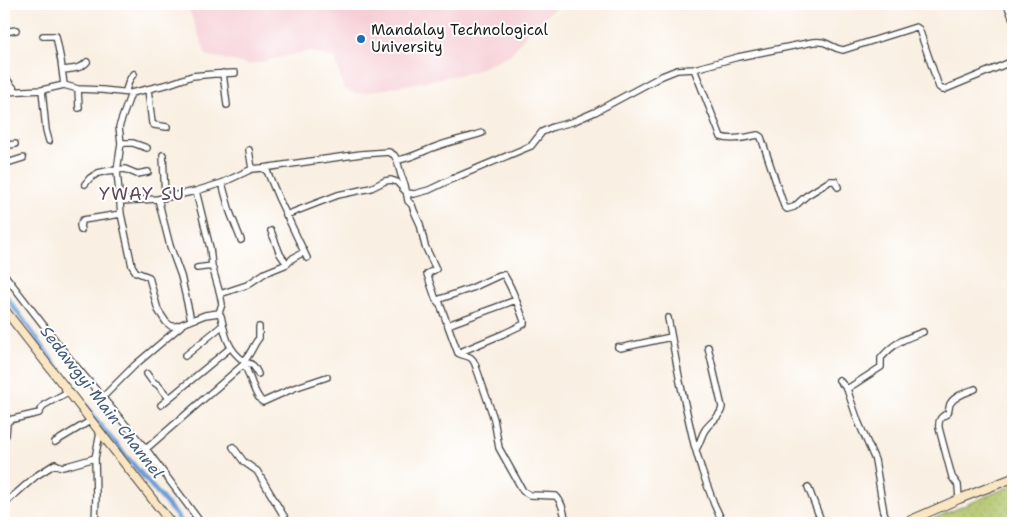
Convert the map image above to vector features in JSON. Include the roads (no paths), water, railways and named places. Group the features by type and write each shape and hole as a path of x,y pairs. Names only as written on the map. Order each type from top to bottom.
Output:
{"street":[{"path":"1013,4 1008,7 1013,19"},
{"path":"286,215 338,195 371,188 385,181 397,182 407,193 414,194 429,190 512,155 530,146 542,132 596,112 662,76 677,70 694,69 738,57 822,41 843,50 916,27 919,29 939,87 943,90 1013,62"},
{"path":"4,32 16,30"},
{"path":"43,36 56,36 64,85"},
{"path":"62,70 76,69 88,62"},
{"path":"694,69 721,137 731,139 758,135 761,137 784,206 787,209 794,207 806,196 830,181 834,181 838,187"},
{"path":"223,73 227,105"},
{"path":"4,92 42,90 64,85 78,89 128,93 192,76 236,73"},
{"path":"134,74 129,78 128,93 119,125 121,144 117,170 121,214 132,266 136,272 149,277 158,310 166,322 174,327 182,325"},
{"path":"4,76 16,91"},
{"path":"78,89 79,108"},
{"path":"148,89 152,123 156,126 167,127"},
{"path":"42,90 46,130 50,142"},
{"path":"397,160 482,133"},
{"path":"121,144 130,143 147,148"},
{"path":"4,146 14,144"},
{"path":"249,150 252,169"},
{"path":"121,201 158,199 196,191 222,183 252,169 389,152 397,160 408,201 412,205 420,224 425,246 436,269 427,274 436,300 440,304 449,325 458,353 470,357 476,364 494,419 499,448 524,491 530,496 556,496 561,502 566,523"},
{"path":"163,155 166,197"},
{"path":"4,164 23,158"},
{"path":"220,294 247,285 265,273 287,264 293,258 305,255 267,170 264,168"},
{"path":"85,184 98,173 107,171 125,169 138,174 148,172"},
{"path":"222,183 230,212 241,240"},
{"path":"103,397 135,365 182,325 205,315 218,313 221,309 220,294 196,191"},
{"path":"158,199 191,320"},
{"path":"80,230 80,225 84,220 121,214"},
{"path":"271,231 280,254 287,264"},
{"path":"197,268 212,266"},
{"path":"4,274 65,353 146,449 201,523"},
{"path":"440,304 440,299 504,275 510,285 524,321 524,324 458,353"},
{"path":"449,325 516,300"},
{"path":"4,309 171,523"},
{"path":"218,313 221,316 230,348 244,363 259,400 263,402 327,376"},
{"path":"668,318 680,382 696,449 711,496 723,523"},
{"path":"185,356 223,325"},
{"path":"146,449 244,363 253,345 260,338 259,327"},
{"path":"848,390 881,367 881,358 892,346 924,332"},
{"path":"618,347 671,337"},
{"path":"161,405 230,348"},
{"path":"696,449 703,433 722,410 708,348"},
{"path":"244,363 253,365 258,374"},
{"path":"147,374 169,398"},
{"path":"840,380 848,390 874,460 884,512 889,523"},
{"path":"960,499 958,485 952,477 938,421 948,413 950,404 962,393 975,389"},
{"path":"8,422 39,413 44,405 68,392"},
{"path":"4,409 8,422 6,435"},
{"path":"55,442 90,421"},
{"path":"95,523 95,458 100,433"},
{"path":"233,447 244,462 258,471 288,523"},
{"path":"4,504 36,476 54,464 62,467 95,458"},
{"path":"904,523 1013,478"},
{"path":"808,487 822,523"}],"waterway":[{"name":"Sedawgyi Main Channel","path":"4,294 104,430 183,523"}],"place":[{"name":"Mandalay Technological University","path":"361,39"}],"district":[{"name":"YWAY SU","path":"142,194"}]}
